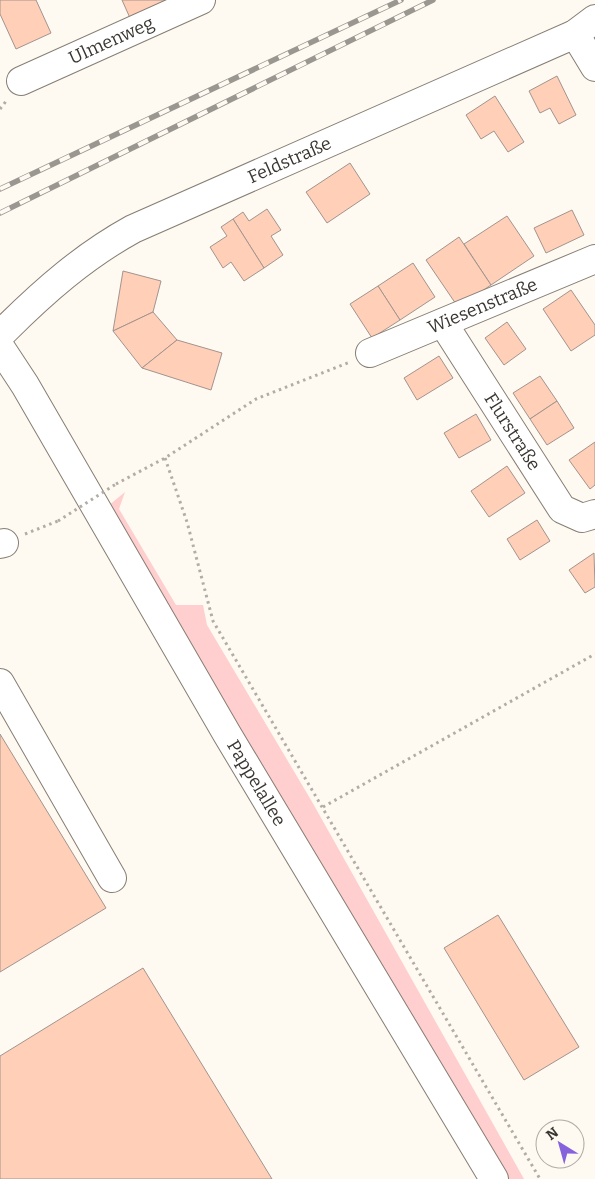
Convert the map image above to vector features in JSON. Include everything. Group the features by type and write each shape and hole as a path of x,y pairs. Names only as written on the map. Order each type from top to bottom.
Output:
{"street":[{"name":"Ulmenweg","path":"21,80 201,0"},
{"path":"585,27 595,67"},
{"name":"Feldstraße","path":"1,334 49,287 110,242 134,229 585,27"},
{"name":"Wiesenstraße","path":"370,354 595,259"},
{"name":"Flurstraße","path":"443,323 562,509 582,518 595,514"},
{"name":"Pappelallee","path":"1,334 15,354 25,385 227,734 494,1179"},
{"path":"0,683 112,878"}],"path":[{"path":"2,543 58,520 116,484 166,458 256,399 370,354"},
{"path":"166,458 187,522 213,621 540,1179"},
{"path":"323,807 595,654"}],"shaded area":[{"path":"125,492 119,509 176,605 203,605 207,625 311,800 524,1179 509,1179 108,506"}],"building":[{"path":"0,0 36,0 51,33 16,49 0,14"},
{"path":"122,0 164,0 165,2 130,18"},
{"path":"557,76 576,115 559,124 550,108 540,113 529,91"},
{"path":"495,96 524,142 508,152 494,131 481,139 466,115"},
{"path":"350,163 370,194 327,223 306,192"},
{"path":"267,209 281,230 271,236 283,255 264,268 233,219 243,212 249,221"},
{"path":"572,210 584,235 546,253 534,228"},
{"path":"507,216 534,256 491,285 464,244"},
{"path":"233,219 264,268 244,281 231,262 223,268 210,247 227,236 221,227"},
{"path":"459,237 491,285 458,307 426,260"},
{"path":"413,263 435,297 400,320 378,286"},
{"path":"123,271 161,281 153,312 113,331"},
{"path":"378,286 400,320 372,338 350,304"},
{"path":"571,290 595,325 595,335 571,351 543,309"},
{"path":"153,312 177,340 142,368 113,331"},
{"path":"507,322 526,349 504,365 485,338"},
{"path":"177,340 222,353 211,390 142,368"},
{"path":"439,356 453,378 417,400 404,378"},
{"path":"540,376 557,401 530,419 513,393"},
{"path":"557,401 574,428 547,445 530,419"},
{"path":"476,414 491,440 459,458 444,433"},
{"path":"595,442 595,485 590,489 569,460"},
{"path":"507,466 525,493 489,517 471,491"},
{"path":"537,520 550,541 520,560 507,539"},
{"path":"594,553 595,587 585,593 569,570"},
{"path":"0,734 106,908 0,972"},
{"path":"498,915 579,1047 524,1080 444,948"},
{"path":"143,968 272,1179 0,1179 0,1056"}],"railway":[{"path":"0,189 401,0"},
{"path":"0,213 433,0"}]}
